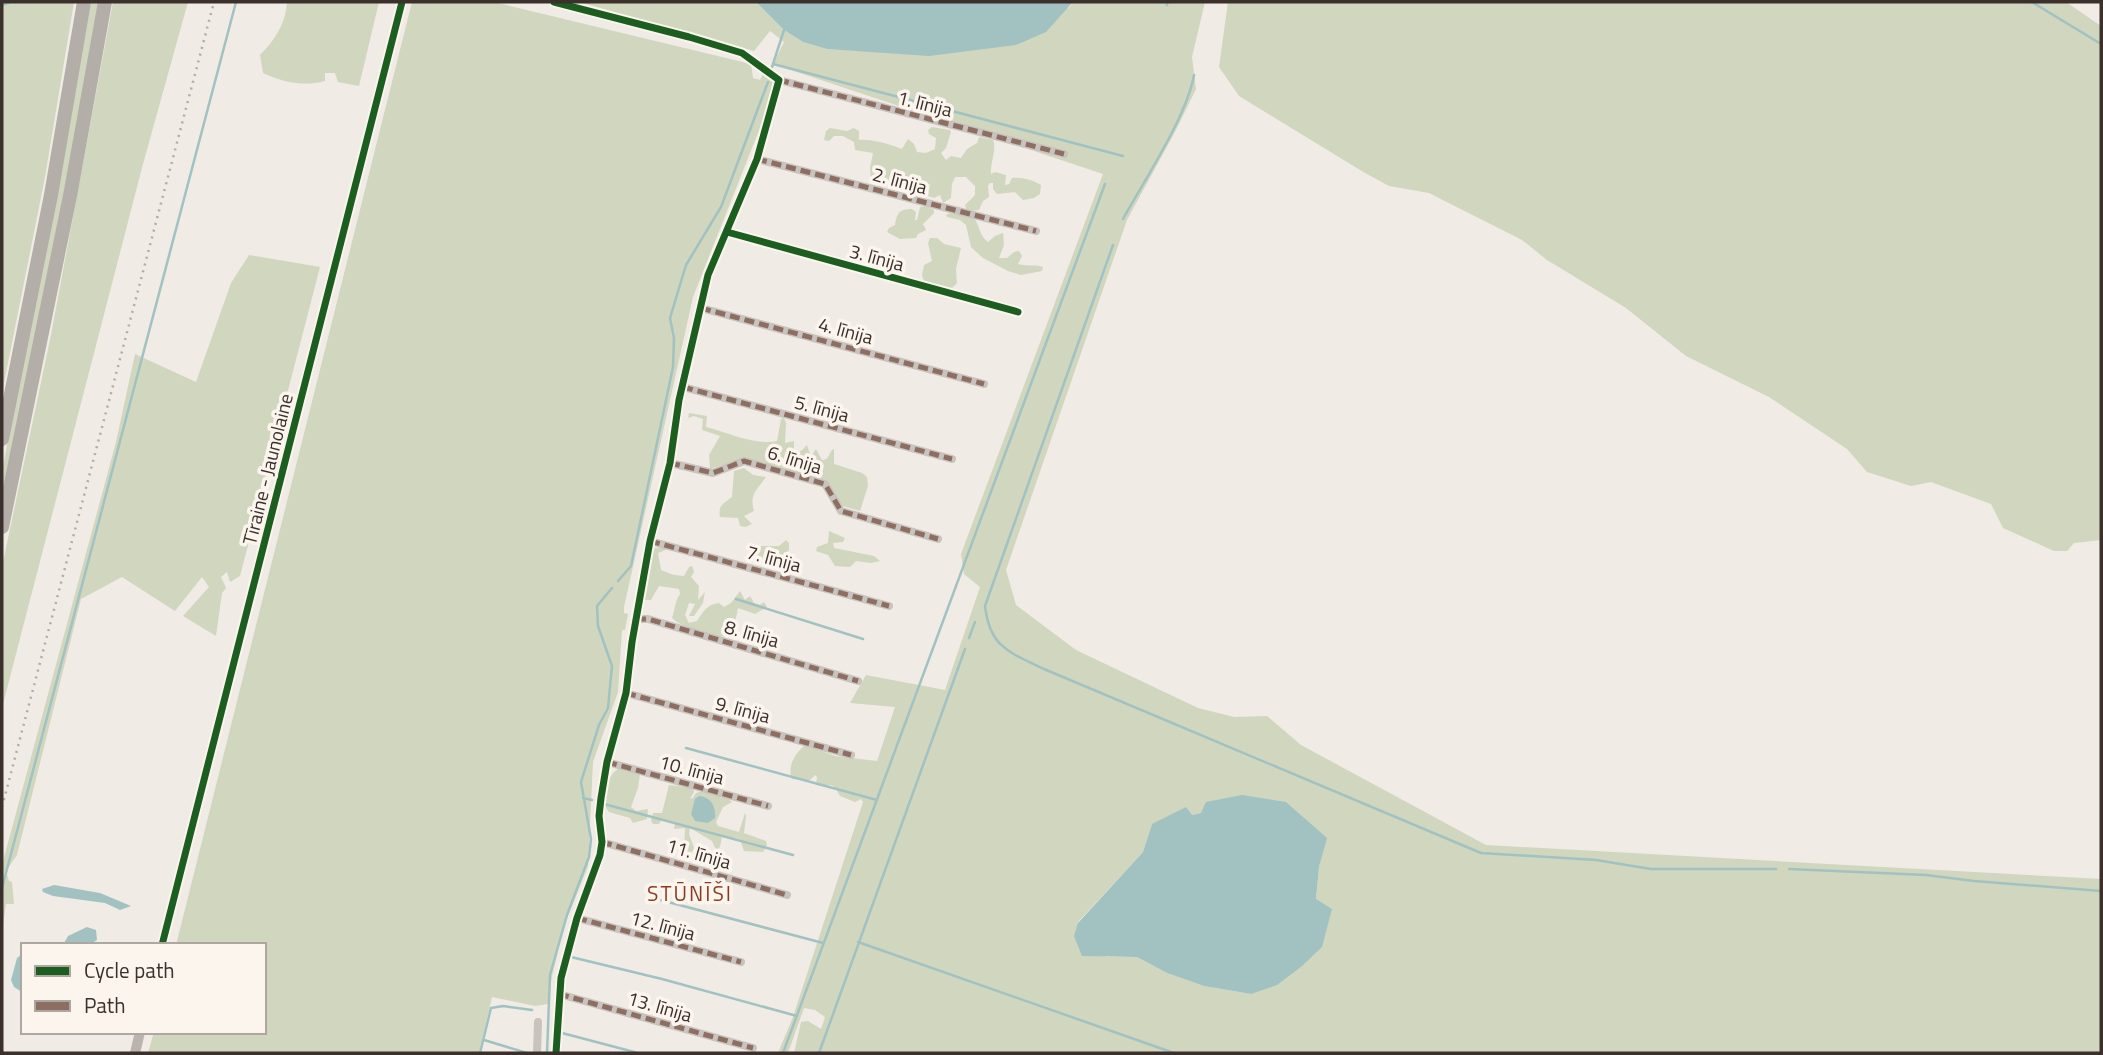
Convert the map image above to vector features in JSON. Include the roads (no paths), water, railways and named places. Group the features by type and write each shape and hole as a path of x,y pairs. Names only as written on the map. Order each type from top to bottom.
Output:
{"highway":[{"path":"2,439 51,195 84,2"},
{"path":"2,527 70,196 106,2"}],"main road":[{"name":"Tīraine - Jaunolaine","path":"163,943 402,2"},
{"path":"135,1053 140,1034"}],"street":[{"path":"554,2 742,53 779,80 757,159 708,275 683,387 670,463 650,541 626,693 607,762 599,816 602,842 600,855 564,961 559,994 556,1053"},
{"name":"1. līnija","path":"779,80 1064,154"},
{"name":"2. līnija","path":"757,159 1036,232"},
{"name":"3. līnija","path":"727,232 1018,312"},
{"name":"4. līnija","path":"701,308 984,384"},
{"name":"5. līnija","path":"683,387 952,459"},
{"name":"6. līnija","path":"670,463 713,473 744,461 825,484 841,510 938,539"},
{"name":"7. līnija","path":"650,541 889,606"},
{"name":"8. līnija","path":"636,619 648,619 858,681"},
{"name":"9. līnija","path":"626,693 851,755"},
{"name":"10. līnija","path":"607,762 768,806"},
{"name":"11. līnija","path":"602,842 787,895"},
{"name":"12. līnija","path":"577,918 741,962"},
{"name":"13. līnija","path":"559,994 753,1048"},
{"path":"537,1053 538,1022"}],"water":[{"path":"756,2 1073,2 1046,32 1016,45 929,56 827,49 803,42 784,30"},
{"path":"1242,795 1286,802 1327,838 1319,867 1316,899 1332,909 1322,947 1277,985 1251,994 1204,986 1167,973 1137,957 1082,956 1074,936 1078,923 1143,852 1152,824 1186,807 1192,815 1201,813 1206,802"},
{"path":"699,796 707,798 715,810 715,818 708,823 695,821 691,814 695,799"},
{"path":"54,885 100,893 131,906 120,910 105,903 53,896 43,892 42,889"},
{"path":"87,927 96,930 97,940 92,943 64,943 68,936"},
{"path":"21,955 21,991 14,987 11,980 17,958"}],"waterway":[{"path":"2,5 10,2"},
{"path":"2,888 236,2"},
{"path":"2032,2 2101,44"},
{"path":"772,67 784,30"},
{"path":"773,64 1123,156"},
{"path":"1123,219 1174,129 1194,75"},
{"path":"618,581 631,566 673,367 674,338 670,318 686,265 721,207 768,82"},
{"path":"783,1053 1105,184"},
{"path":"1113,245 985,606 991,631 1003,647 1044,669 1481,853 1596,860 1651,869 1776,869"},
{"path":"547,1053 550,975 567,915 589,857 591,839 581,782 599,725 608,708 612,666 598,626 597,606 612,588"},
{"path":"736,599 863,639"},
{"path":"969,638 975,622"},
{"path":"819,1053 965,649"},
{"path":"686,748 877,800"},
{"path":"583,798 592,800"},
{"path":"604,804 793,855"},
{"path":"1789,869 1926,875 2101,891"},
{"path":"653,898 823,943"},
{"path":"858,942 1174,1053"},
{"path":"571,957 797,1016"},
{"path":"480,1053 491,1008 503,1006 532,1010"},
{"path":"562,1033 638,1053"},
{"path":"484,1040 527,1053"}],"railway":[{"path":"2,807 214,2"}],"district":[{"name":"STŪNĪŠI","path":"690,893"}]}
